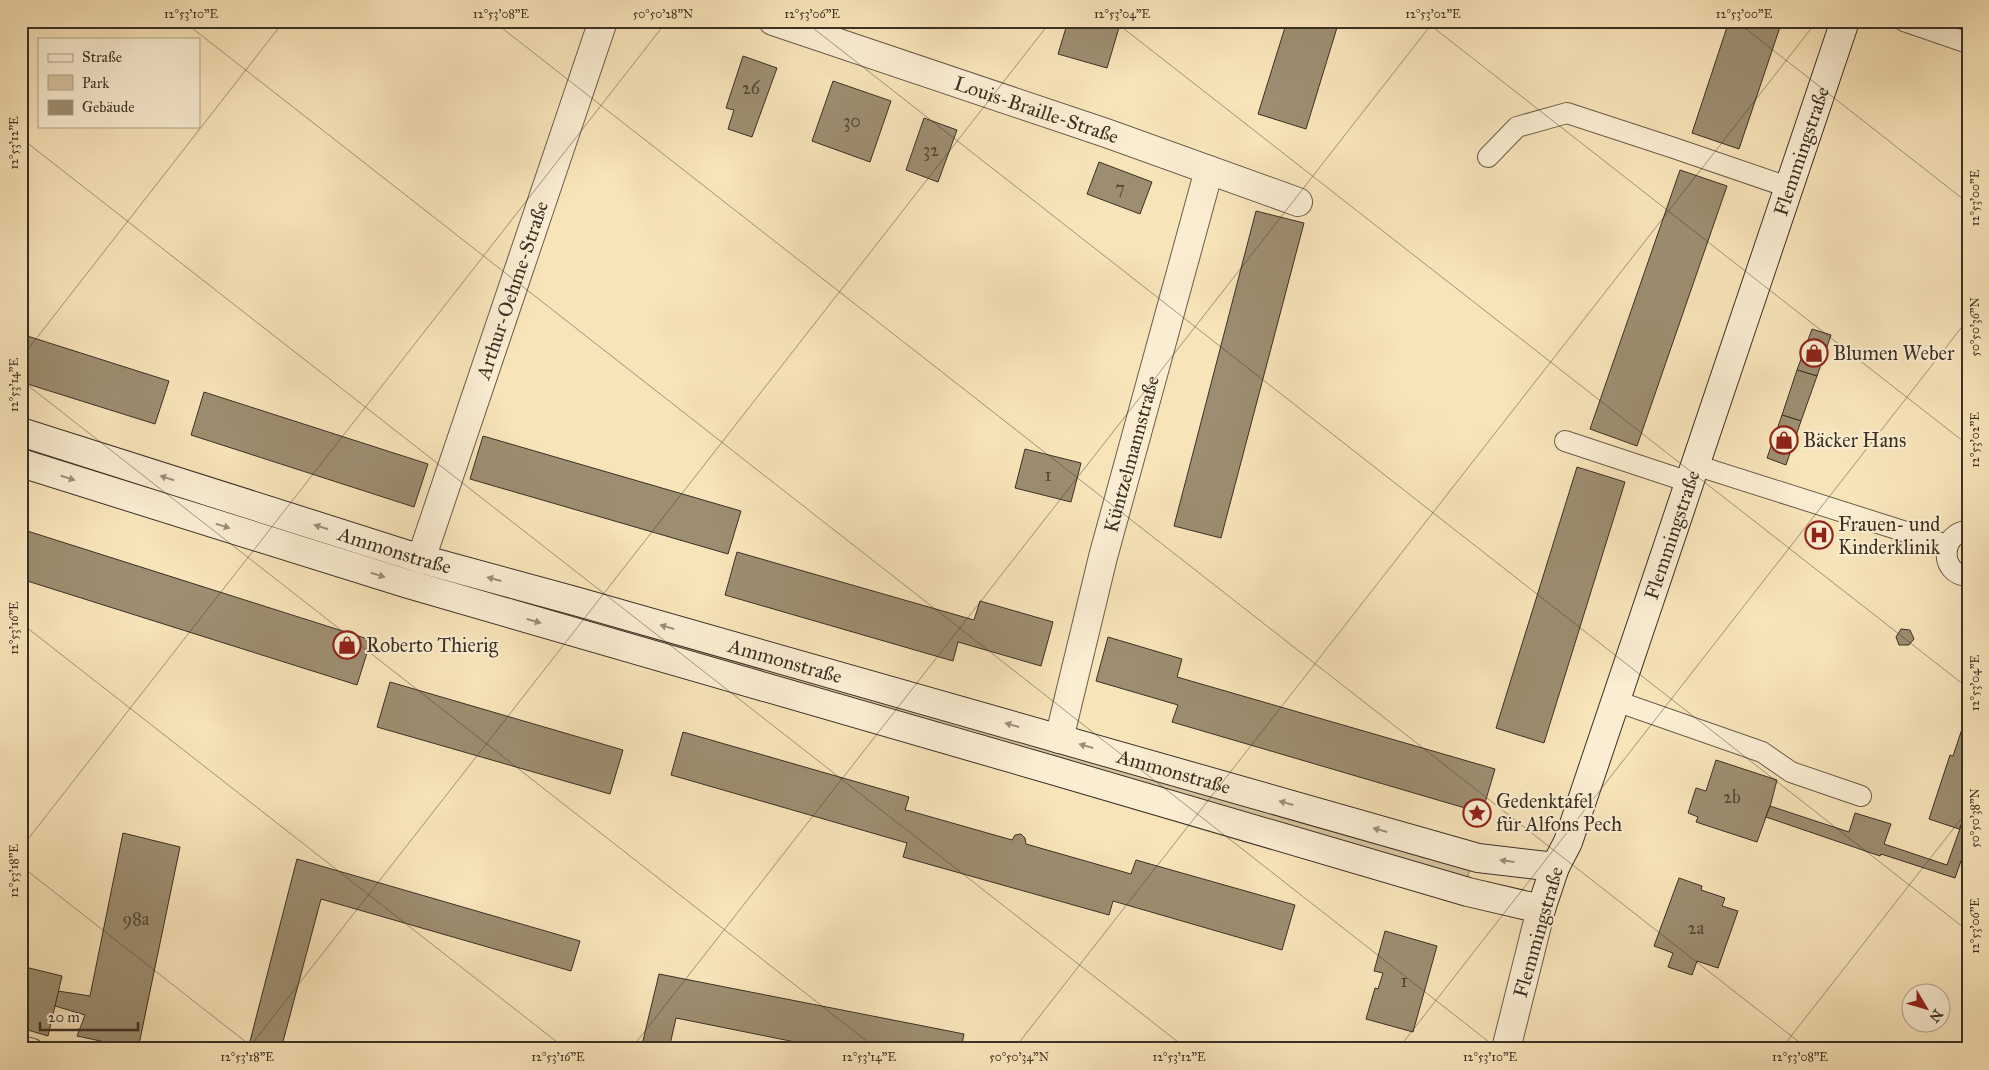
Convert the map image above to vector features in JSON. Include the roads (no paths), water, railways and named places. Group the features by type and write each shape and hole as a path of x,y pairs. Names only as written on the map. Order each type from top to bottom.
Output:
{"street":[{"name":"Arthur-Oehme-Straße","path":"421,559 603,21"},
{"name":"Louis-Braille-Straße","path":"773,21 1070,121 1298,202"},
{"name":"Flemmingstraße","path":"1506,1049 1542,909 1555,867 1568,842 1845,21"},
{"name":"Küntzelmannstraße","path":"1059,738 1102,557 1209,170"},
{"name":"Ammonstraße","path":"21,432 421,559 1478,858 1555,867"},
{"name":"Ammonstraße","path":"21,463 408,584 1468,892 1542,909"}],"lane":[{"path":"1904,21 1968,43"},
{"path":"1488,157 1517,127 1567,113 1788,187"},
{"path":"1565,441 1692,474 1947,545"},
{"path":"1968,531 1957,533 1947,545 1947,560 1950,567 1956,573 1968,576"},
{"path":"1616,701 1762,752 1791,772 1861,796"},
{"path":"21,1046 33,1049"}],"place":[{"name":"Blumen Weber","path":"1814,353"},
{"name":"Bäcker Hans","path":"1784,440"},
{"name":"Frauen- und Kinderklinik","path":"1819,535"},
{"name":"Roberto Thierig","path":"347,645"},
{"name":"Gedenktafel für Alfons Pech","path":"1477,813"}]}
